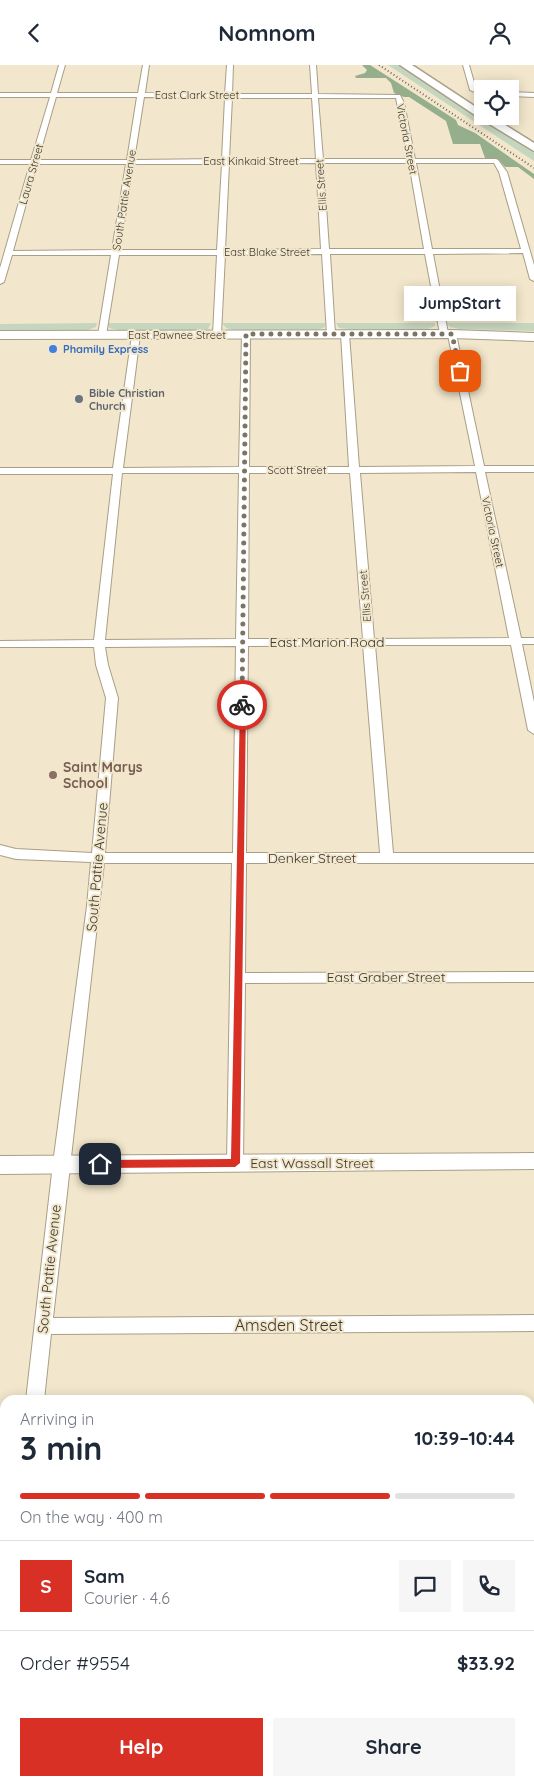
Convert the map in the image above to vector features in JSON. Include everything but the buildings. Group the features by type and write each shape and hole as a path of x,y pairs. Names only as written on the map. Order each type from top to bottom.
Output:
{"main road":[{"path":"405,65 474,110"},
{"path":"416,65 474,103"},
{"path":"497,125 534,148"},
{"path":"510,125 534,140"},
{"name":"East Pawnee Street","path":"0,335 448,334 534,337"}],"street":[{"name":"Laura Street","path":"0,282 8,253 7,241 35,162 62,65"},
{"name":"South Pattie Avenue","path":"102,335 146,65"},
{"path":"217,334 230,65"},
{"name":"Ellis Street","path":"313,65 331,334"},
{"path":"466,65 474,90"},
{"name":"East Clark Street","path":"0,95 394,94"},
{"name":"Victoria Street","path":"394,94 398,96 401,103 427,252 480,469 534,730"},
{"path":"519,94 534,95"},
{"name":"East Kinkaid Street","path":"0,162 493,160 499,164 526,251"},
{"path":"526,251 534,279"},
{"name":"East Blake Street","path":"8,253 526,251"},
{"path":"235,1163 246,470 246,334"},
{"name":"Ellis Street","path":"345,334 354,469 387,858"},
{"name":"South Pattie Avenue","path":"36,1395 61,1164 94,906 112,698 102,665 99,643 118,471 136,335"},
{"name":"Scott Street","path":"0,471 534,469"},
{"name":"East Marion Road","path":"0,644 534,641"},
{"name":"Denker Street","path":"0,849 16,854 98,858 534,857"},
{"name":"East Graber Street","path":"238,978 534,977"},
{"name":"East Wassall Street","path":"0,1165 534,1161"},
{"name":"Amsden Street","path":"43,1326 534,1323"}],"green space":[{"path":"362,65 370,65 456,120 458,125 475,133 534,174 534,179 518,167 505,167 499,160 485,158 480,144 453,144 446,121 409,97 394,93 391,83 386,78 356,78 355,76 365,73 367,70"},
{"path":"388,65 398,65 474,114 474,122"},
{"path":"479,125 491,125 534,153 534,161"},
{"path":"97,323 96,327 88,330 0,330 0,324"},
{"path":"108,323 211,323 208,329 203,330 118,330 109,328"},
{"path":"222,323 326,323 324,328 319,329 234,330 226,328"},
{"path":"336,323 435,323 435,326 428,329 348,329 339,328"},
{"path":"446,323 534,323 534,331 459,329 450,327"}],"railway":[{"path":"379,65 534,168"}],"way so far":[{"path":"242,705 246,334 452,334 460,371"}],"place":[{"name":"Phamily Express","path":"53,349"},
{"name":"JumpStart","path":"460,371"},
{"name":"Bible Christian Church","path":"79,399"},
{"name":"Saint Marys School","path":"53,775"}],"route":[{"path":"100,1164 235,1163 242,705"}]}
